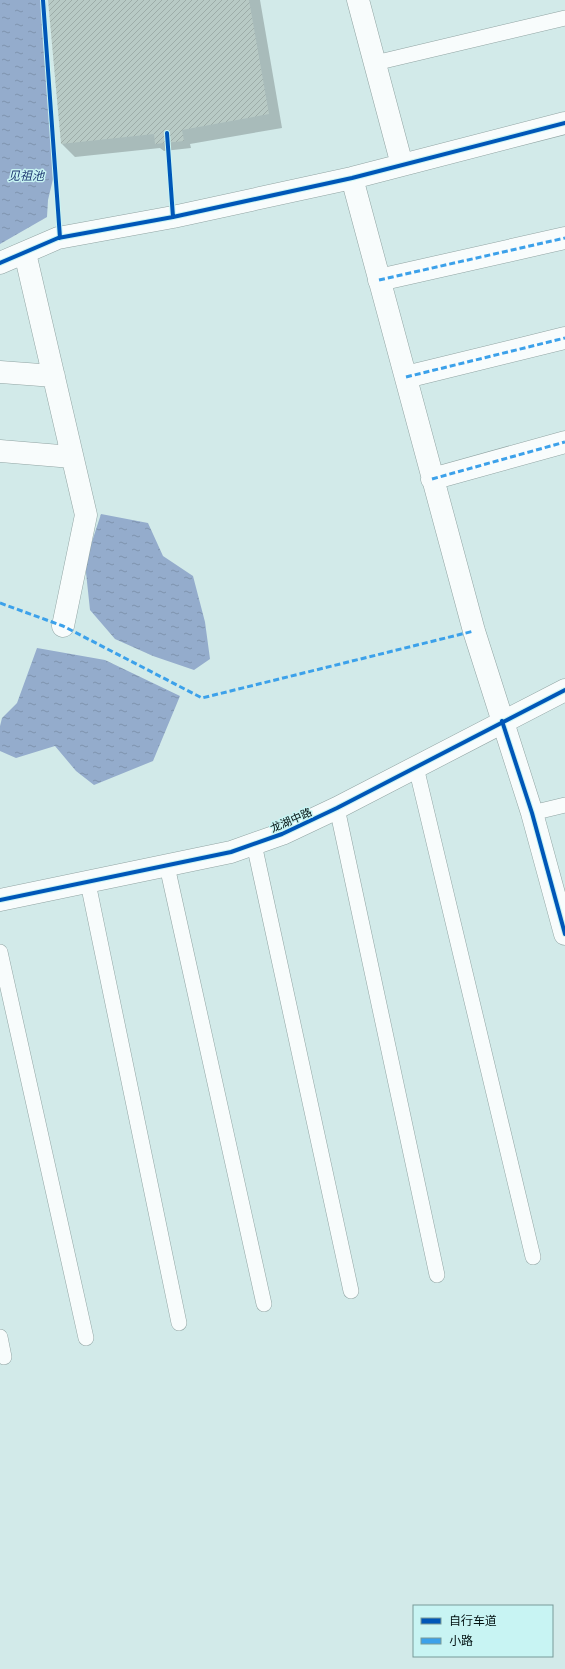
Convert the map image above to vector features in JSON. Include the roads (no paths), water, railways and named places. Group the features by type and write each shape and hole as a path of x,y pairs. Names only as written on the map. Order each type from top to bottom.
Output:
{"street":[{"path":"358,0 402,165"},
{"path":"0,263 58,238 173,217 352,178 565,122"},
{"path":"352,178 474,631 532,813 564,929"},
{"path":"380,280 565,238"},
{"path":"25,253 86,515 63,626"},
{"path":"406,377 565,338"},
{"path":"0,372 54,376"},
{"path":"432,479 565,442"},
{"path":"0,451 72,457"},
{"name":"龙湖中路","path":"0,900 88,883 231,852 282,834 337,808 502,721 565,690"}],"lane":[{"path":"375,63 565,18"},
{"path":"416,767 533,1257"},
{"path":"532,813 565,805"},
{"path":"337,808 437,1275"},
{"path":"254,844 351,1291"},
{"path":"167,866 264,1304"},
{"path":"88,883 179,1323"},
{"path":"0,952 86,1338"},
{"path":"0,1337 4,1357"}],"water":[{"name":"见祖池","path":"0,0 46,0 53,179 48,200 47,217 0,244"},
{"path":"101,514 148,523 163,556 193,576 205,622 210,659 194,670 153,656 115,639 90,610 85,563"},
{"path":"37,648 105,660 180,696 153,761 94,785 76,771 55,746 16,758 0,751 0,726 2,718 17,703"}]}
